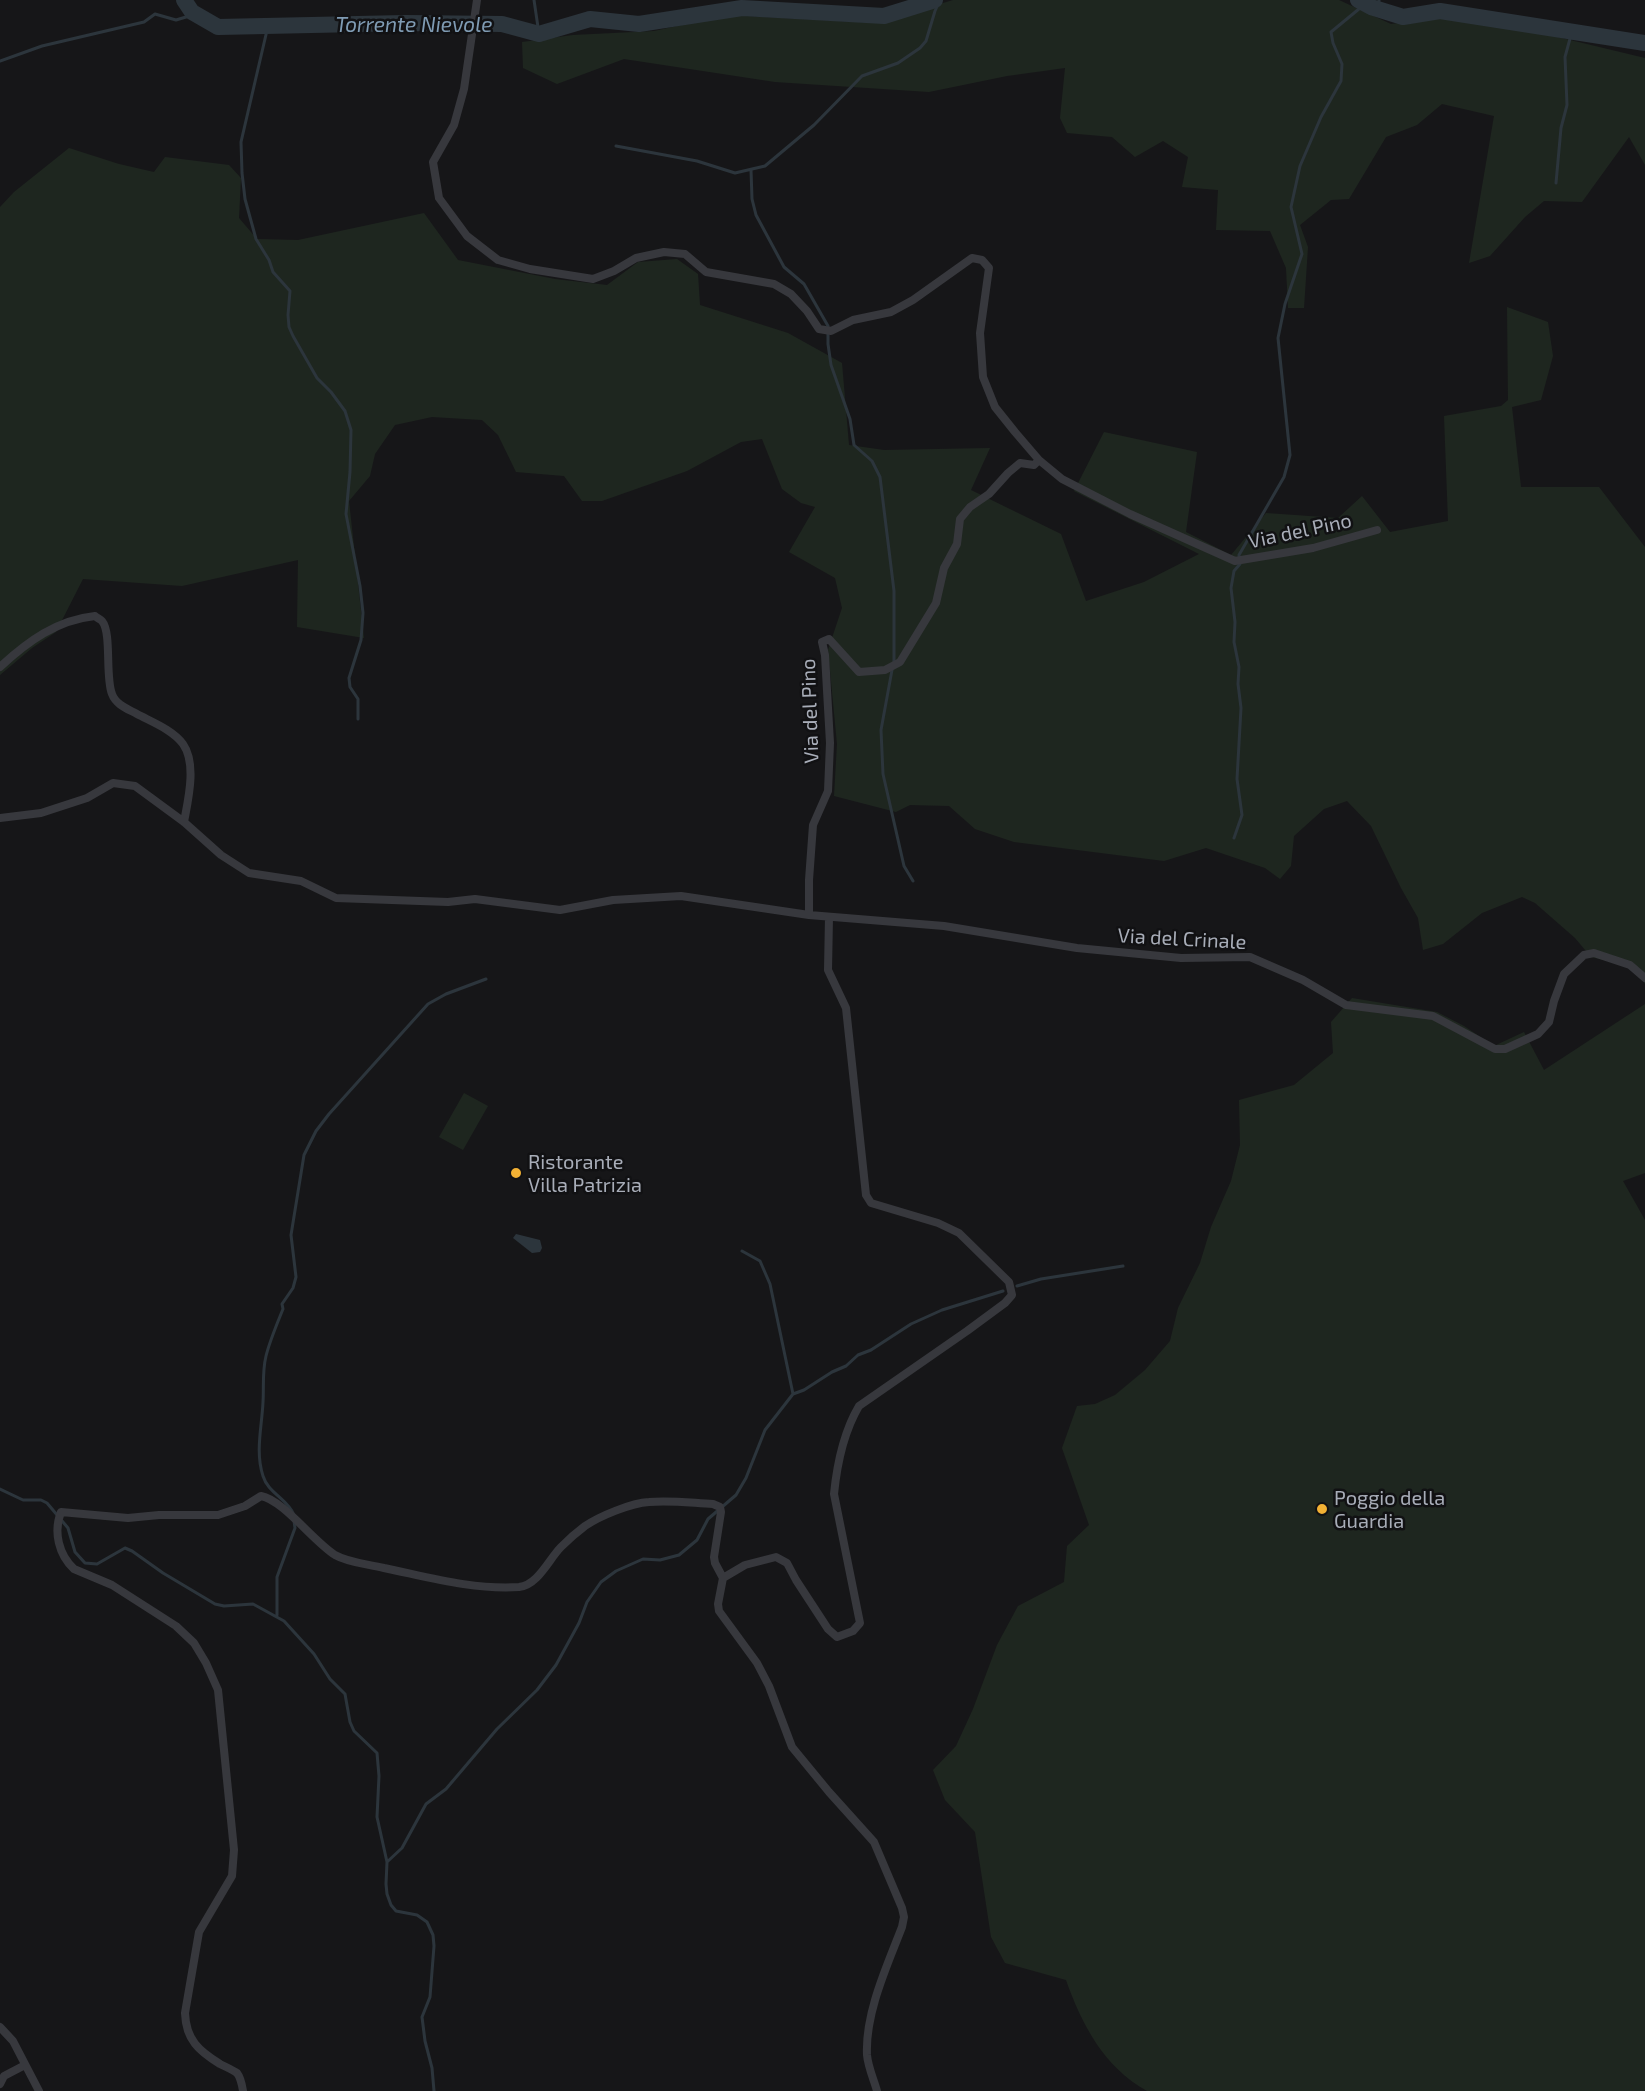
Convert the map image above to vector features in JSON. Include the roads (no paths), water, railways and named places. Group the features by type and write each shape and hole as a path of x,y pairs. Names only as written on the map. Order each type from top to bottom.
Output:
{"street":[{"name":"Via del Pino","path":"477,0 464,89 454,125 433,162 440,198 467,236 498,260 530,270 593,279 614,271 636,258 664,252 685,254 706,272 774,284 791,294 819,328 831,331 854,320 891,312 913,300 972,258 982,260 989,268 980,333 983,378 995,407 1039,460 1062,479 1130,514 1235,561 1313,548 1377,530"},
{"name":"Via del Pino","path":"809,915 808,880 813,825 828,791 831,743 825,655 822,642 829,639 859,672 885,670 900,662 936,603 944,568 957,544 960,519 970,507 989,495 1008,472 1020,463 1034,465 1039,460"},
{"path":"0,667 34,638 51,628 82,617 95,616 103,622 106,632 109,684 113,698 122,706 174,735 184,745 189,756 190,792 184,822"},
{"name":"Via del Crinale","path":"0,818 41,813 87,798 113,783 135,786 184,822 220,855 249,873 301,881 336,898 448,902 476,900 560,910 613,900 681,896 809,915 944,926 1077,948 1181,958 1250,957 1303,980 1346,1005 1433,1016 1495,1049 1505,1049 1538,1035 1549,1022 1564,974 1584,955 1594,953 1630,965 1645,978"},
{"path":"723,1578 745,1565 776,1557 787,1563 828,1629 837,1637 853,1631 860,1623 834,1494 848,1424 859,1406 967,1331 1005,1303 1012,1295 1009,1282 959,1233 938,1222 871,1203 866,1195 846,1008 828,970 829,917"},
{"path":"243,2091 237,2074 194,2046 185,2022 199,1932 232,1876 234,1850 218,1690 194,1643 176,1626 112,1585 69,1565 60,1548 57,1536 61,1512 128,1518 159,1515 218,1515 245,1506 261,1496 266,1497 285,1511 311,1536 338,1556 423,1578 485,1586 521,1587 536,1578 561,1547 585,1526 596,1520 650,1502 713,1503 720,1507 714,1557 723,1578 718,1604 719,1611 757,1664 769,1686 792,1747 874,1842 902,1908 904,1917 902,1927 879,1983 868,2036 867,2057 877,2091"},
{"path":"0,2028 13,2041 39,2091"},
{"path":"0,2084 4,2076 25,2065"}],"waterway":[{"name":"Torrente Nievole","path":"184,0 192,12 218,27 405,23 502,24 539,34 590,19 639,24 742,8 884,16 935,0"},
{"path":"534,0 539,34"},
{"path":"616,146 697,161 735,173 765,166 814,125 862,76 898,63 920,48 926,41 940,0"},
{"name":"Torrente Nievole","path":"1358,0 1371,7 1403,17 1440,11 1645,43"},
{"path":"1378,9 1379,0"},
{"path":"1234,838 1242,815 1237,779 1241,708 1231,588 1234,571 1240,564 1239,555 1284,477 1290,455 1278,338 1285,304 1302,254 1291,207 1300,166 1321,117 1341,81 1342,64 1331,32 1365,4"},
{"path":"0,61 42,46 144,22 155,14 176,20 196,14"},
{"path":"268,26 241,142 245,199 256,239 269,260 273,272 290,291 288,315 289,327 293,336 317,378 345,411 351,430 346,514 363,613 361,640 349,678 350,687 358,699 358,719"},
{"path":"1556,183 1561,128 1567,105 1565,57 1571,35 1574,32"},
{"path":"751,170 752,199 756,215 784,267 804,284 828,326 831,365 850,419 854,445 872,461 880,477 894,591 894,663"},
{"path":"892,670 881,730 883,774 904,866 913,881"},
{"path":"294,1515 266,1482 259,1458 259,1448 266,1356 283,1309 282,1304 293,1288 296,1277 291,1235 304,1155 316,1131 329,1114 428,1004 446,994 486,979"},
{"path":"742,1251 760,1261 770,1284 793,1394"},
{"path":"1017,1286 1041,1279 1123,1266"},
{"path":"387,1862 402,1848 426,1804 446,1789 497,1729 537,1690 556,1665 579,1623 587,1602 601,1582 616,1571 643,1559 660,1560 679,1555 697,1540 708,1519 736,1495 746,1478 765,1430 793,1394 846,1366 858,1355 871,1350 911,1324 942,1310 1003,1291"},
{"path":"0,1489 23,1500 41,1500 47,1503 68,1528 75,1552 85,1563 97,1564 125,1548 215,1604 224,1606 253,1604 284,1621 314,1654 330,1679 345,1694 354,1731 377,1753 379,1776 377,1817 387,1862 386,1884 391,1905 396,1911 417,1915 427,1922 433,1935 430,1997 422,2017 434,2091"},
{"path":"277,1615 277,1577 295,1528 294,1521"}],"place":[{"name":"Ristorante Villa Patrizia","path":"516,1173"},
{"name":"Poggio della Guardia","path":"1322,1509"}]}
